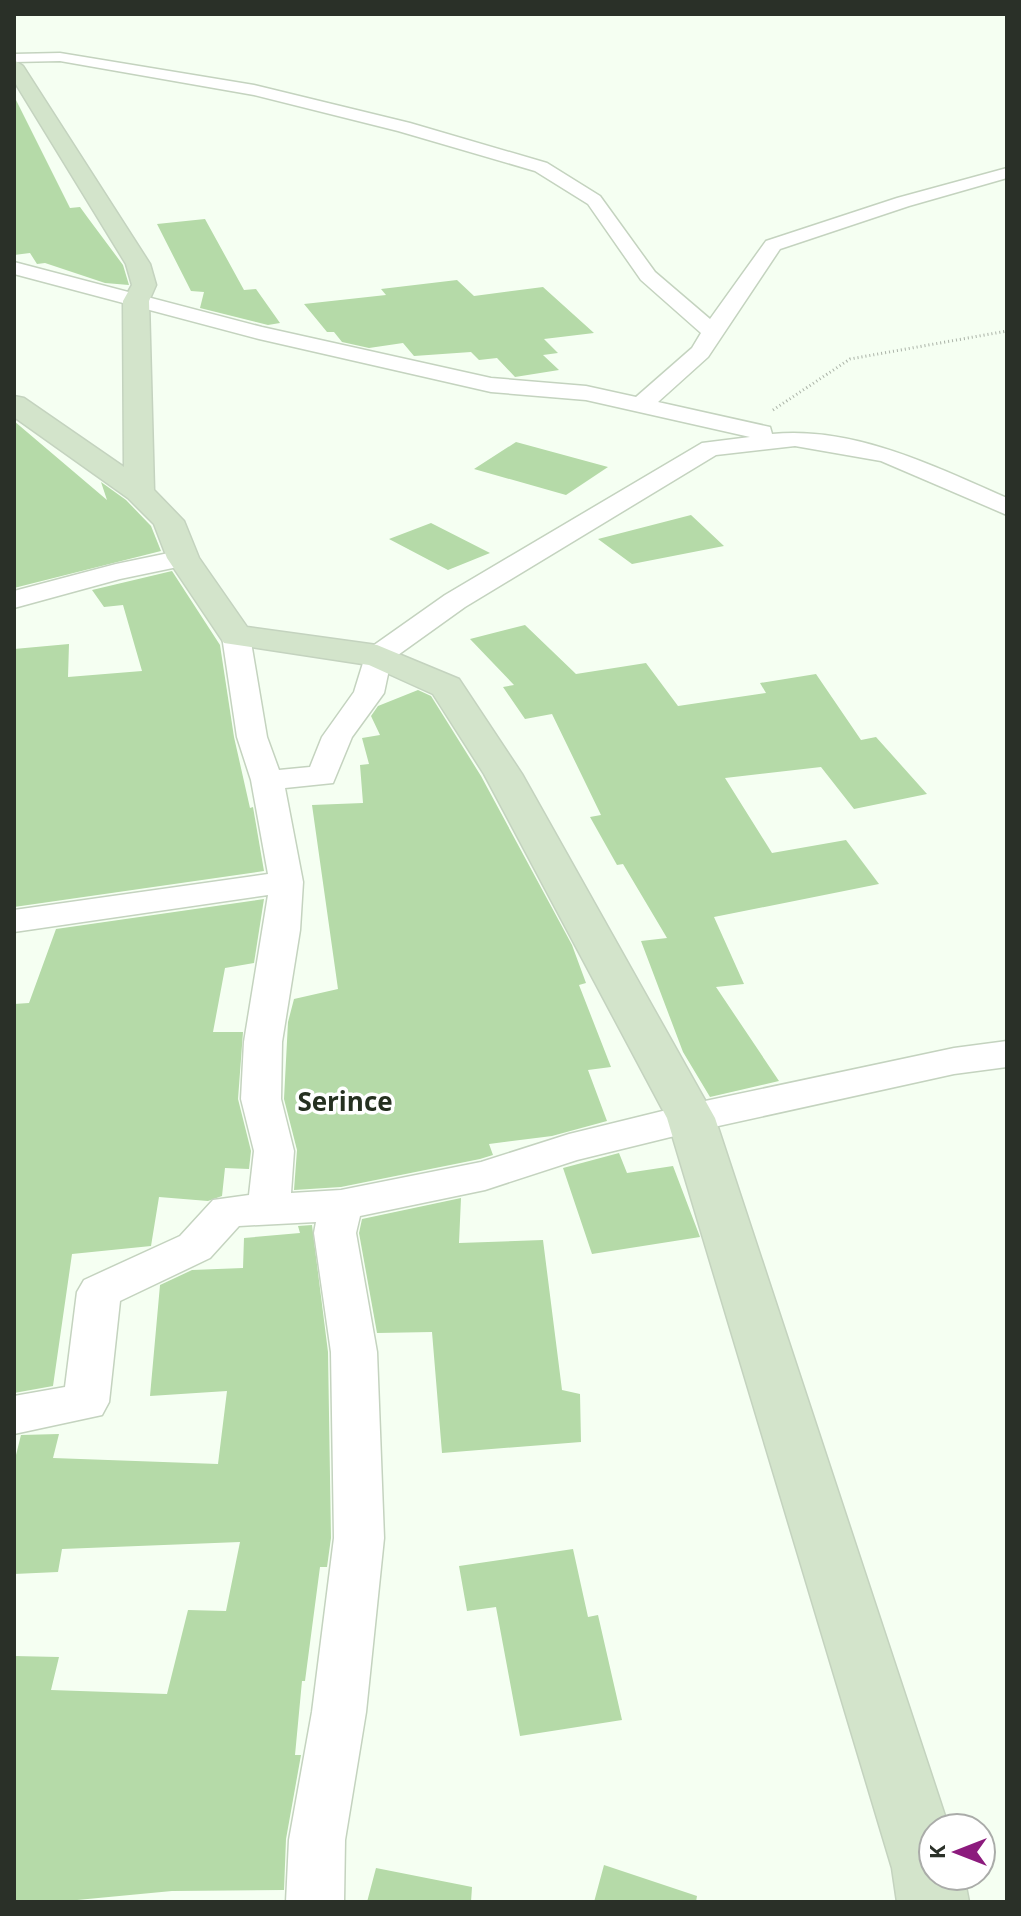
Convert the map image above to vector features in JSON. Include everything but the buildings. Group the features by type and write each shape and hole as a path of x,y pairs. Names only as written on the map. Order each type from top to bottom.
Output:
{"street":[{"path":"14,58 60,57 254,90 404,127 541,167 594,200 648,276 712,332"},
{"path":"14,66 138,264 144,285 136,301 139,492"},
{"path":"640,406 700,352 773,245 903,202 1007,173"},
{"path":"14,268 259,333 491,385 586,393 795,439 887,455 1007,507"},
{"path":"14,404 139,492 168,521 183,558 236,636 252,737 267,780 286,882 282,930 263,1042 261,1099 274,1151 269,1210"},
{"path":"267,780 322,776 337,737 369,693 377,656 455,601 710,448 795,439"},
{"path":"14,600 116,572 183,558"},
{"path":"236,636 377,656 446,687 503,774 691,1118 927,1868 933,1902"},
{"path":"14,921 286,882"},
{"path":"14,1415 86,1402 99,1292 195,1247 228,1211 341,1205 485,1176 569,1148 691,1118 954,1061 1007,1054"},
{"path":"315,1902 317,1840 339,1712 359,1538 354,1352 335,1233 341,1205"}],"path":[{"path":"745,428 850,359 1007,331"}],"district":[{"name":"Serince","path":"345,1101"}]}
